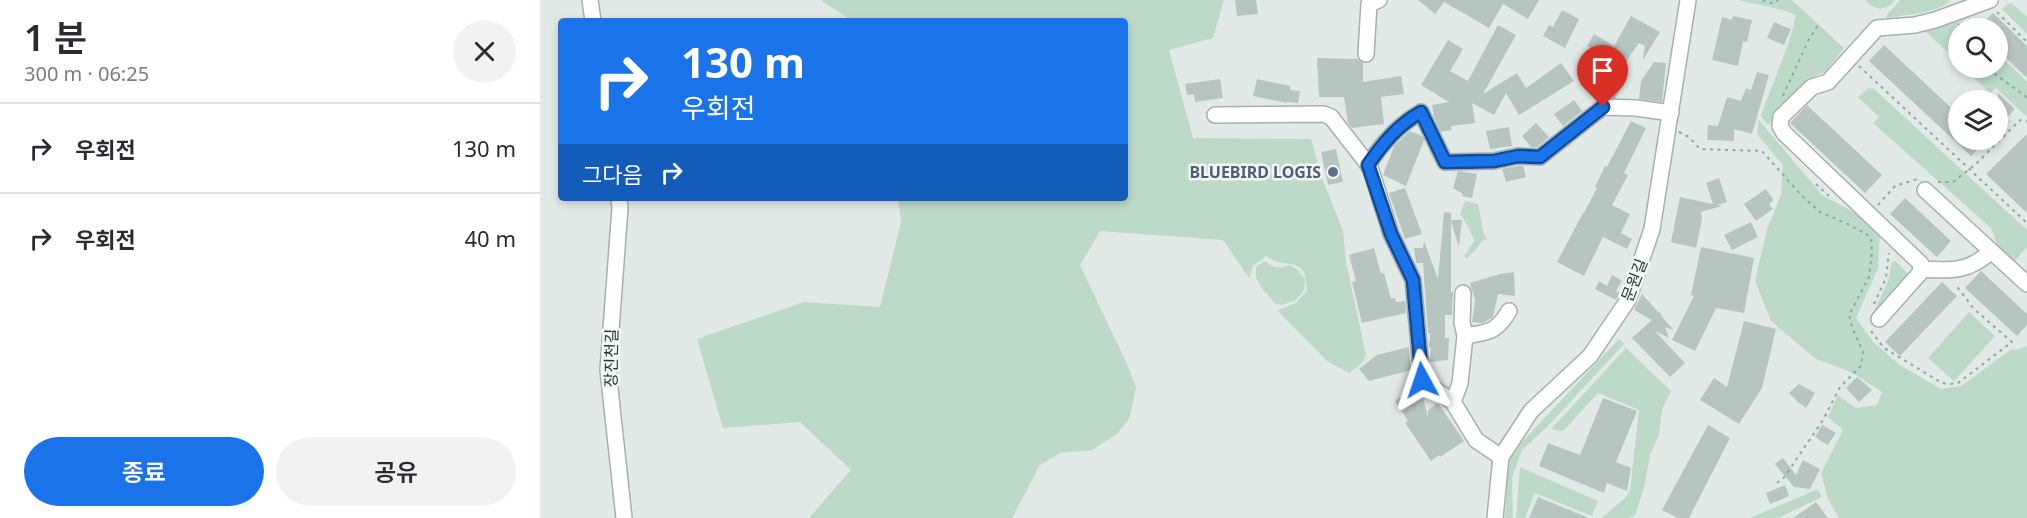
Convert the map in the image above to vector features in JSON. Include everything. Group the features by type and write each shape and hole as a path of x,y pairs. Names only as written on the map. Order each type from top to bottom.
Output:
{"street":[{"path":"590,0 593,18"},
{"path":"1366,54 1370,4 1379,0"},
{"name":"문원길","path":"1495,518 1501,457 1531,411 1590,356 1628,300 1652,229 1688,0"},
{"path":"1875,324 1920,273 1921,264 1784,133 1780,126 1781,117 1812,87 1828,82 1877,28 1915,25 1992,4"},
{"path":"1369,166 1384,141 1421,112 1445,162 1494,161 1518,156 1540,157 1603,107 1635,108 1669,120"},
{"path":"1215,115 1324,114 1331,117 1369,166 1391,234 1413,280 1422,380 1453,402 1476,440 1501,457"},
{"path":"1926,184 1991,251 2027,284"},
{"name":"장진천길","path":"619,201 608,370 624,518"},
{"path":"1921,269 1964,268 1980,261 1991,251"},
{"path":"1453,402 1460,383 1465,336 1462,322 1463,293"},
{"path":"1465,336 1490,332 1502,324 1509,311"}],"path":[{"path":"1763,0 1767,3 1775,3 1778,0"},
{"path":"1992,4 2027,42"},
{"path":"1783,95 1818,25"},
{"path":"1857,64 2027,223"},
{"path":"2000,78 2027,98"},
{"path":"1669,120 1700,148 1762,151 1802,196 1820,212 1871,237 1869,277 1849,315 1863,352 1861,366 1840,387 1823,420 1783,479 1773,485"},
{"path":"1874,209 1895,186 1953,182 1970,169 2020,120 2027,121"},
{"path":"1810,177 1825,194 1834,199"},
{"path":"1874,304 1886,278 1889,247"},
{"path":"1875,324 1884,348 1942,383 1958,383 2012,342 1974,309 1954,283 1950,270"}],"green space":[{"path":"821,0 1224,0 1213,38 1169,50 1193,138 1311,139 1321,175 1343,231 1346,262 1366,355 1362,363 1349,373 1327,361 1278,310 1296,303 1307,291 1306,279 1299,267 1266,256 1253,266 1249,278 1223,240 1100,231 1080,265 1136,387 1130,417 1117,434 1092,450 1060,453 1040,465 1012,518 809,518 851,470 800,422 723,428 697,339 804,302 880,307 901,222 898,201 1128,201 1128,18 848,18"},
{"path":"1738,0 1792,0 1844,48 1825,72 1815,76 1768,125 1761,116 1789,41 1796,15"},
{"path":"1865,0 1895,0 1890,6 1880,9"},
{"path":"1900,0 1950,0 1930,11 1886,18"},
{"path":"2011,3 2027,17 2027,34 2002,9"},
{"path":"1948,24 1948,53 1925,31"},
{"path":"2008,64 2027,82 2027,117 2008,99 2008,90 1996,88 1987,90 1974,78 2008,78"},
{"path":"1869,88 1874,89 2027,230 2027,249 2013,263 2000,252 1991,228 1873,123 1879,117 1858,97"},
{"path":"1759,120 1822,195 1852,211 1880,232 1878,268 1856,318 1874,343 1900,365 1941,389 1961,386 2012,349 2027,346 2027,518 1839,518 1828,499 1821,473 1843,430 1828,417 1838,395 1856,408 1877,405 1882,392 1851,372 1816,359 1771,321 1755,281 1767,229 1781,195 1783,165 1757,134"},
{"path":"1465,201 1478,204 1484,235 1487,239 1467,259 1464,256 1475,240 1460,214"},
{"path":"1265,261 1276,267 1289,265 1298,270 1305,279 1304,290 1296,300 1282,305 1276,304 1263,290 1256,278 1256,267"},
{"path":"1896,261 1908,277 1875,316 1872,315 1888,281 1892,262"},
{"path":"1969,312 1995,336 1954,381 1928,358"},
{"path":"1619,339 1624,344 1547,427 1522,450 1512,478 1513,518 1505,518 1509,460 1521,443"},
{"path":"1626,348 1671,391 1662,410 1659,435 1650,455 1644,488 1635,515 1629,518 1601,518 1625,498 1630,490 1639,410 1598,393 1563,431 1552,428"},
{"path":"1520,467 1598,501 1592,516 1535,493 1525,518 1516,518"},
{"path":"1818,489 1822,497 1778,518 1750,518"}],"building":[{"path":"1235,0 1256,0 1258,14 1237,16"},
{"path":"1418,0 1539,0 1528,19 1503,4 1489,28 1444,2 1435,14"},
{"path":"1562,10 1579,19 1565,48 1543,36 1549,25 1553,27"},
{"path":"1993,13 1998,18 1988,18"},
{"path":"1631,16 1660,32 1643,60 1645,46 1639,43 1616,76 1625,82 1613,98 1594,85 1598,82 1591,72 1602,56 1587,46 1594,34 1614,46"},
{"path":"1733,16 1752,20 1747,42 1743,41 1738,66 1712,60 1722,17 1732,20"},
{"path":"1774,22 1791,29 1784,45 1767,38"},
{"path":"1498,25 1516,35 1483,94 1517,73 1526,88 1561,63 1574,81 1519,115 1506,93 1494,115 1472,103 1475,123 1451,126 1451,130 1441,132 1434,117 1432,105 1449,102 1421,85 1448,40 1463,49 1450,71 1468,81"},
{"path":"2008,28 2027,46 2027,78 2008,60"},
{"path":"1884,45 1948,105 1948,135 1869,61"},
{"path":"1317,58 1358,59 1363,63 1363,82 1401,76 1404,94 1381,97 1384,124 1352,128 1348,123 1344,97 1319,97"},
{"path":"1654,62 1666,63 1662,102 1639,99 1641,81"},
{"path":"1757,72 1769,75 1752,134 1734,129 1734,141 1707,140 1708,125 1718,126 1727,97 1741,101 1746,88 1751,90"},
{"path":"1220,79 1223,98 1195,102 1194,94 1187,95 1185,84"},
{"path":"1257,79 1290,86 1290,90 1300,91 1298,103 1253,96"},
{"path":"1574,100 1582,111 1563,126 1554,114"},
{"path":"2008,102 2015,109 2008,116"},
{"path":"1807,105 1882,175 1865,193 1790,123"},
{"path":"1631,121 1646,128 1624,173 1628,175 1612,205 1630,214 1621,233 1632,239 1627,249 1603,237 1584,276 1557,262 1597,188 1595,187 1605,166 1607,167"},
{"path":"1536,123 1549,137 1537,147 1531,147 1522,136"},
{"path":"1509,127 1512,146 1490,149 1486,131"},
{"path":"1410,131 1422,136 1424,140 1406,186 1383,175 1394,146"},
{"path":"2027,134 2027,213 1986,174"},
{"path":"1336,149 1343,182 1328,185 1321,152"},
{"path":"1965,150 1977,150 1971,156"},
{"path":"1523,166 1526,177 1506,182 1502,169"},
{"path":"1458,171 1477,174 1472,198 1462,196 1463,194 1453,188"},
{"path":"1719,178 1727,202 1717,205 1722,206 1701,212 1702,219 1696,248 1671,242 1680,197 1713,204 1706,183"},
{"path":"1405,188 1422,234 1405,239 1389,193"},
{"path":"1766,189 1773,199 1769,204 1773,209 1756,221 1744,204"},
{"path":"1905,198 1951,241 1937,257 1890,214"},
{"path":"1444,212 1451,213 1451,220 1462,220 1459,247 1451,222 1452,315 1445,315 1445,338 1449,338 1448,360 1430,362 1430,333 1428,333 1423,263 1416,263 1414,248 1423,248 1424,241 1438,279"},
{"path":"1751,222 1758,237 1732,250 1724,235"},
{"path":"1701,247 1754,258 1744,313 1716,308 1695,351 1672,340 1694,296 1691,295"},
{"path":"1374,248 1391,299 1395,298 1396,302 1405,301 1406,313 1362,323 1352,282 1356,281 1349,255"},
{"path":"1981,271 2027,314 2027,325 2017,336 1965,288"},
{"path":"1514,272 1515,296 1498,294 1493,317 1483,323 1472,322 1475,300 1470,283"},
{"path":"1612,275 1622,281 1616,291 1620,293 1616,300 1595,289 1599,281 1607,286"},
{"path":"1942,282 1957,296 1900,356 1885,342"},
{"path":"1642,294 1674,330 1665,327 1669,338 1655,331 1685,363 1670,377 1632,338 1652,320 1634,310"},
{"path":"1744,321 1776,329 1762,388 1739,424 1700,400 1714,378 1727,387"},
{"path":"1409,347 1411,370 1369,381 1359,369 1377,355"},
{"path":"1857,377 1872,390 1859,402 1846,388"},
{"path":"1799,384 1815,393 1806,408 1789,393"},
{"path":"1416,388 1421,391 1428,417 1428,410 1438,403 1464,441 1431,461 1405,423 1408,421 1395,401"},
{"path":"1603,398 1637,411 1616,462 1631,468 1627,491 1607,483 1604,493 1539,466 1548,443 1580,455"},
{"path":"1708,425 1730,438 1689,518 1678,518 1662,510"},
{"path":"1822,425 1836,433 1828,445 1815,437"},
{"path":"1783,458 1796,475 1803,460 1820,469 1810,489 1794,487 1775,464"},
{"path":"1785,485 1789,496 1770,504 1766,493"},
{"path":"1538,497 1589,518 1529,518"},
{"path":"1816,502 1828,518 1793,518"}],"place":[{"name":"BLUEBIRD LOGIS","path":"1333,172"}],"route":[{"path":"1422,380 1413,280 1391,234 1368,165 1384,141 1421,112 1445,162 1494,161 1518,156 1540,157 1603,107"}]}
